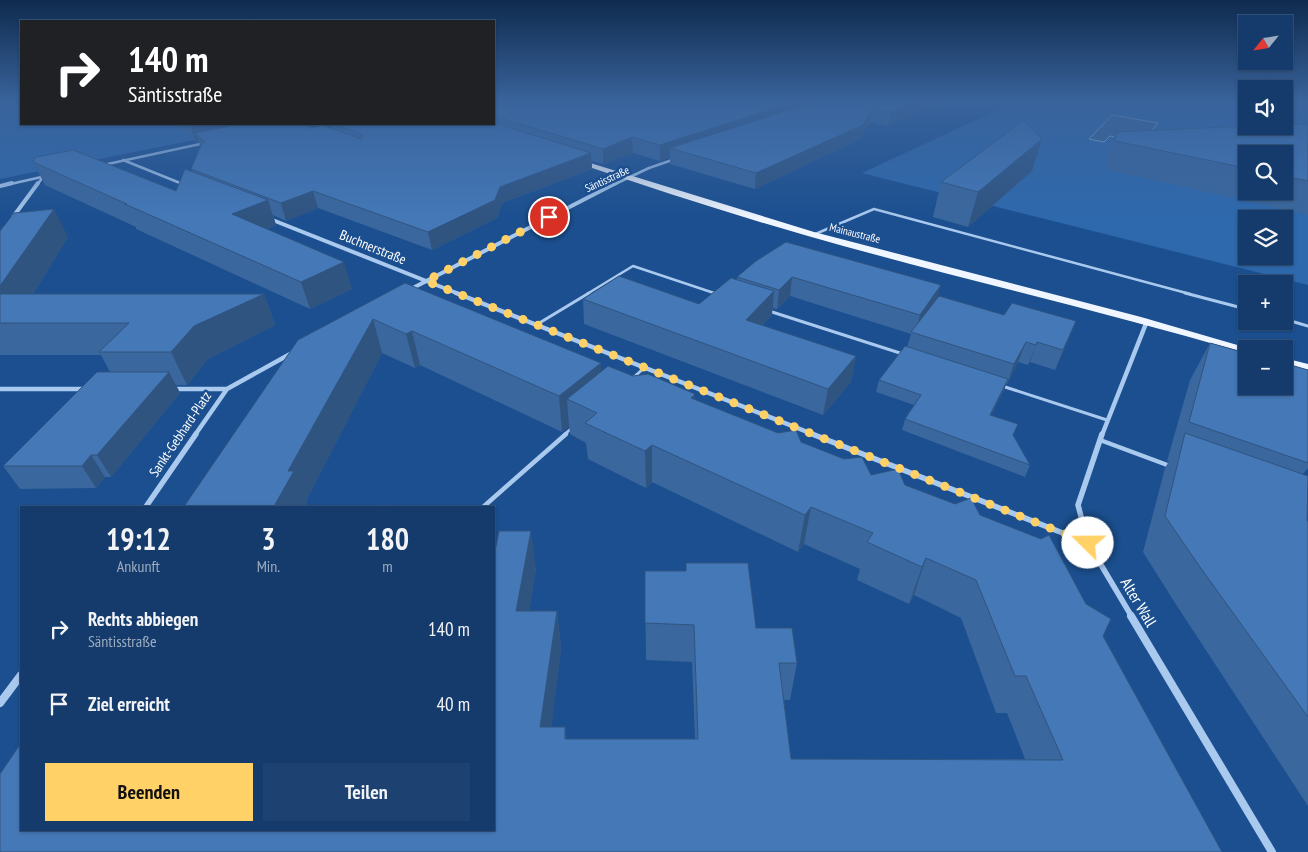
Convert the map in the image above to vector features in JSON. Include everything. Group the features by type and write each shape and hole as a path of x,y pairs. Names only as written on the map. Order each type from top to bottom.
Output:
{"main road":[{"name":"Mainaustraße","path":"574,159 712,206 813,235 1148,320 1238,348"},
{"path":"1293,364 1308,368"}],"street":[{"path":"95,166 210,142"},
{"name":"Säntisstraße","path":"400,295 629,178 677,158"},
{"path":"123,160 188,186"},
{"path":"0,186 52,175"},
{"path":"11,219 43,177"},
{"name":"Buchnerstraße","path":"262,215 536,326 1088,543"},
{"name":"Alter Wall","path":"1148,320 1107,420 1078,505 1088,543 1272,852"},
{"path":"227,388 296,351"},
{"path":"0,388 89,388"},
{"name":"Sankt-Gebhard-Platz","path":"168,388 227,388"},
{"name":"Sankt-Gebhard-Platz","path":"146,506 227,388"},
{"path":"0,703 20,676"}],"lane":[{"path":"813,235 874,209 1238,307"},
{"path":"536,326 633,266 718,294"},
{"path":"766,309 908,356"},
{"path":"1293,322 1308,326"},
{"path":"627,382 644,368"},
{"path":"993,383 1107,420"},
{"path":"484,506 579,422"},
{"path":"1100,440 1172,467"}],"shaded area":[{"path":"0,140 195,140 0,179"},
{"path":"933,140 1308,140 1308,285 1293,281 1293,275 1268,275 862,173"}],"building":[{"path":"203,140 548,140 591,153 500,187 495,200 428,232 313,191 281,203 191,169 202,143 205,142"},
{"path":"572,140 625,140 603,149"},
{"path":"642,140 676,140 660,145"},
{"path":"696,140 830,140 756,173 670,148"},
{"path":"998,140 1041,140 978,192 941,182"},
{"path":"1115,140 1308,140 1308,181 1293,178 1293,145 1238,145 1238,166"},
{"path":"73,150 176,191 185,169 268,200 232,214 344,262 301,282 33,162 36,157"},
{"path":"54,209 0,286 0,231 14,213"},
{"path":"786,242 941,285 920,315 792,277 779,290 737,277 756,261"},
{"path":"619,276 699,304 731,278 774,291 746,320 856,356 828,389 583,299"},
{"path":"405,283 601,363 559,396 412,331 406,334 373,319 288,471 294,471 274,506 184,506 298,340"},
{"path":"0,294 264,294 194,326 171,352 99,352 129,323 0,323"},
{"path":"939,296 1004,315 1012,303 1076,321 1063,350 1037,342 1036,345 1026,342 1014,364 911,332"},
{"path":"1210,343 1238,351 1238,395 1293,395 1293,366 1308,370 1308,463 1189,422"},
{"path":"905,346 1008,379 990,415 1018,424 1013,435 1030,465 905,419 921,395 879,380"},
{"path":"608,366 633,376 648,374 695,394 691,398 778,433 796,430 801,442 844,459 862,457 871,475 898,469 905,485 955,504 971,498 980,515 1041,539 1049,535 1086,604 1111,619 1103,636 1222,852 0,852 0,774 20,744 20,831 495,831 495,551 499,531 531,531 516,611 557,611 540,727 565,727 565,739 698,739 694,625 645,623 645,571 686,571 686,563 748,563 756,628 792,628 797,663 779,663 791,759 1063,760 1026,676 1015,676 976,580 926,558 922,567 867,542 873,533 811,507 805,515 652,445 645,451 585,423 597,413 567,399"},
{"path":"97,372 169,372 97,455 91,455 82,466 3,466"},
{"path":"1185,433 1308,476 1308,717 1165,516"}],"route":[{"path":"549,217 426,281 1088,543"}]}
